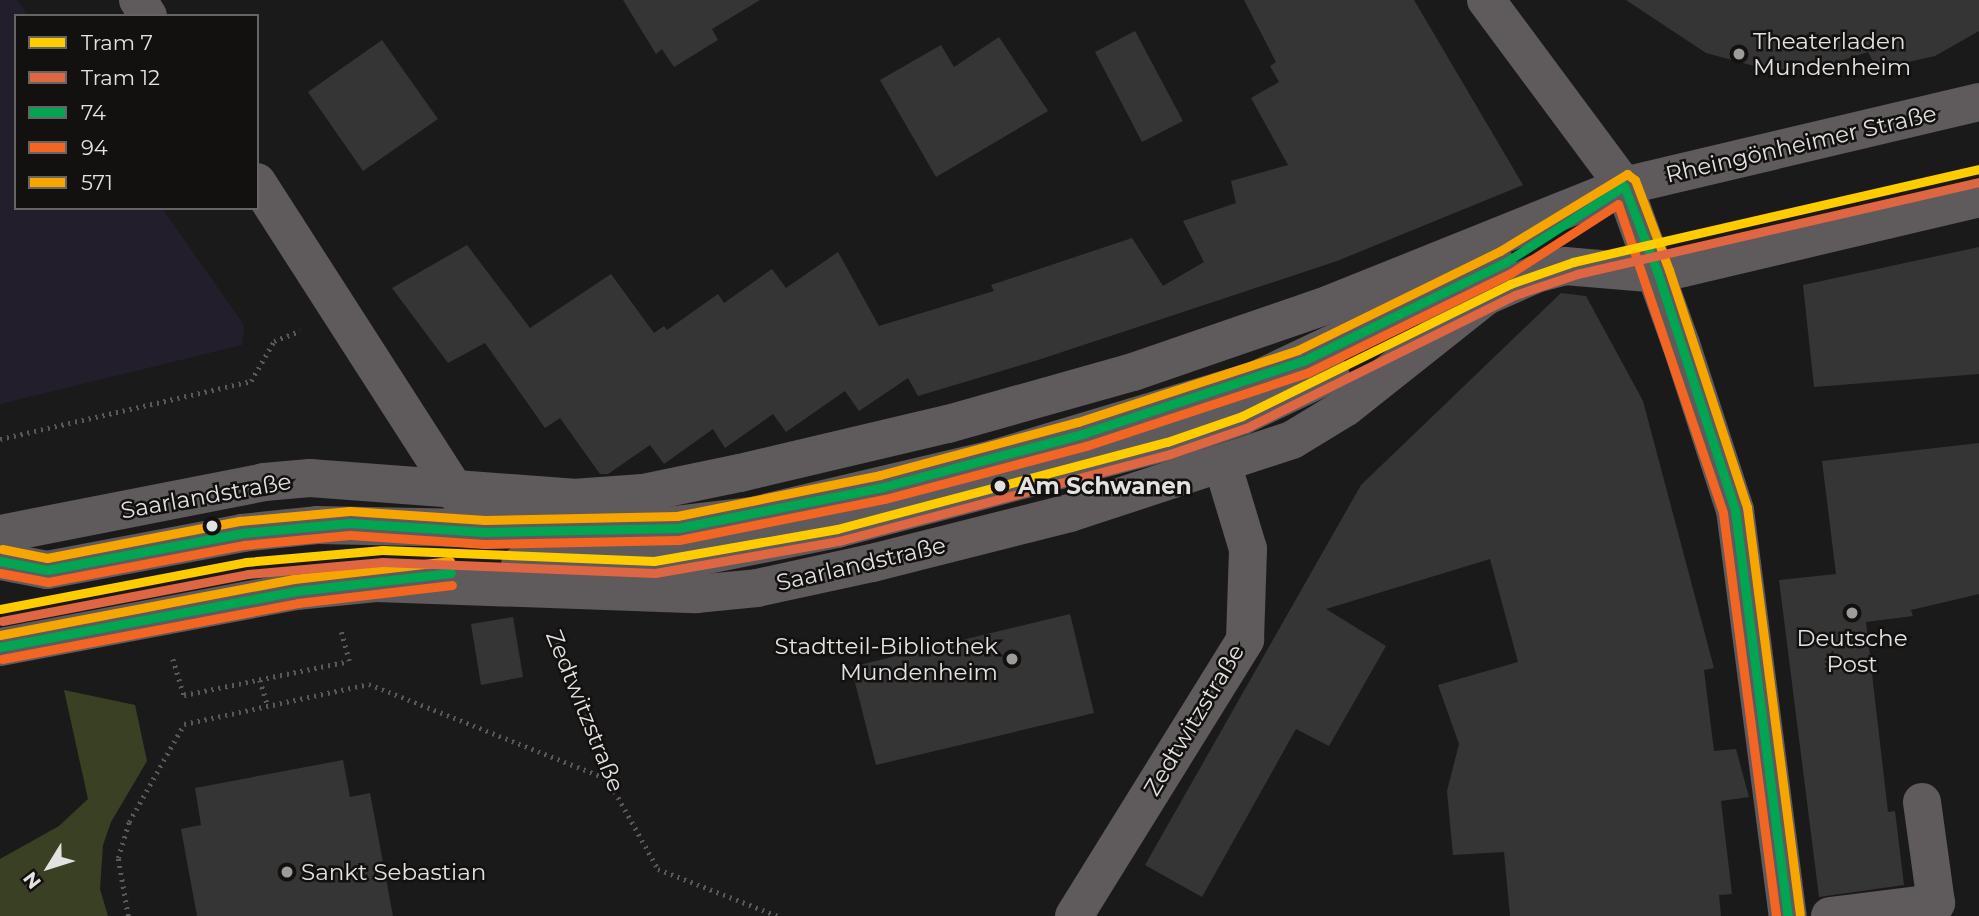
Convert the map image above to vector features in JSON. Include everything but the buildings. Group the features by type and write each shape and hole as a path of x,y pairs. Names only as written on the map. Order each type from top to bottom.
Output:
{"street":[{"path":"1486,0 1624,186 1658,274 1735,510 1788,916"},
{"name":"Rheingönheimer Straße","path":"1624,186 1979,102"},
{"path":"259,185 454,493 521,577 741,549 964,497 1167,442 1293,394 1486,296"},
{"path":"0,561 47,570 242,533 328,525 485,531 624,531 723,522 883,487 1082,434 1303,361 1506,262 1624,186"},
{"name":"Saarlandstraße","path":"0,534 264,482 310,478 454,493 573,498 643,493 948,424 1133,372 1330,304 1624,186"},
{"path":"1658,274 1979,198"},
{"name":"Saarlandstraße","path":"0,647 296,591 376,583 521,577 696,594 757,588 1018,527 1223,466 1315,429 1486,296 1565,265 1658,274"},
{"name":"Zedtwitzstraße","path":"1074,916 1245,640 1248,549 1223,466"},
{"path":"1830,916 1936,903 1922,802"}],"path":[{"path":"0,439 251,381 274,341 342,315"},
{"name":"Zedtwitzstraße","path":"521,577 551,623 608,779 658,869 778,916"},
{"path":"173,659 184,695 349,661 339,627"},
{"path":"260,680 268,706"},
{"path":"128,916 118,858 130,822 184,724 369,684 608,779"}],"shaded area":[{"path":"0,0 17,0 27,14 14,14 14,210 163,210 244,325 242,345 0,404"}],"green space":[{"path":"64,690 135,705 147,761 111,822 103,845 100,889 108,916 0,916 0,859 59,826 88,799"}],"tram line":[{"name":"7","path":"0,609 246,562 382,550 654,561 837,529 1167,442 1242,416 1510,284 1573,262 1979,169"},
{"name":"12","path":"2,621 248,574 382,562 655,573 839,541 1170,454 1246,428 1515,295 1577,274 1979,182"}],"transit line":[{"name":"571","path":"2,549 47,558 240,521 350,511 485,520 677,516 880,475 1078,422 1298,350 1500,251 1627,174 1635,180 1669,270 1747,507 1800,914"},
{"name":"74","path":"0,561 47,570 242,533 350,523 485,532 678,528 883,487 1082,434 1303,361 1506,262 1624,186 1658,274 1735,510 1788,916"},
{"name":"94","path":"0,573 48,582 244,545 350,535 485,544 679,540 885,499 1086,446 1307,373 1511,273 1618,204 1723,513 1776,916"},
{"name":"571","path":"0,635 294,579 450,561"},
{"name":"74","path":"0,647 296,591 451,573"},
{"name":"94","path":"2,659 298,603 452,585"}],"place":[{"name":"Theaterladen Mundenheim","path":"1739,54"},
{"name":"Am Schwanen","path":"1000,486"},
{"name":"Deutsche Post","path":"1852,613"},
{"name":"Stadtteil-Bibliothek Mundenheim","path":"1012,659"},
{"name":"Sankt Sebastian","path":"287,872"}]}
